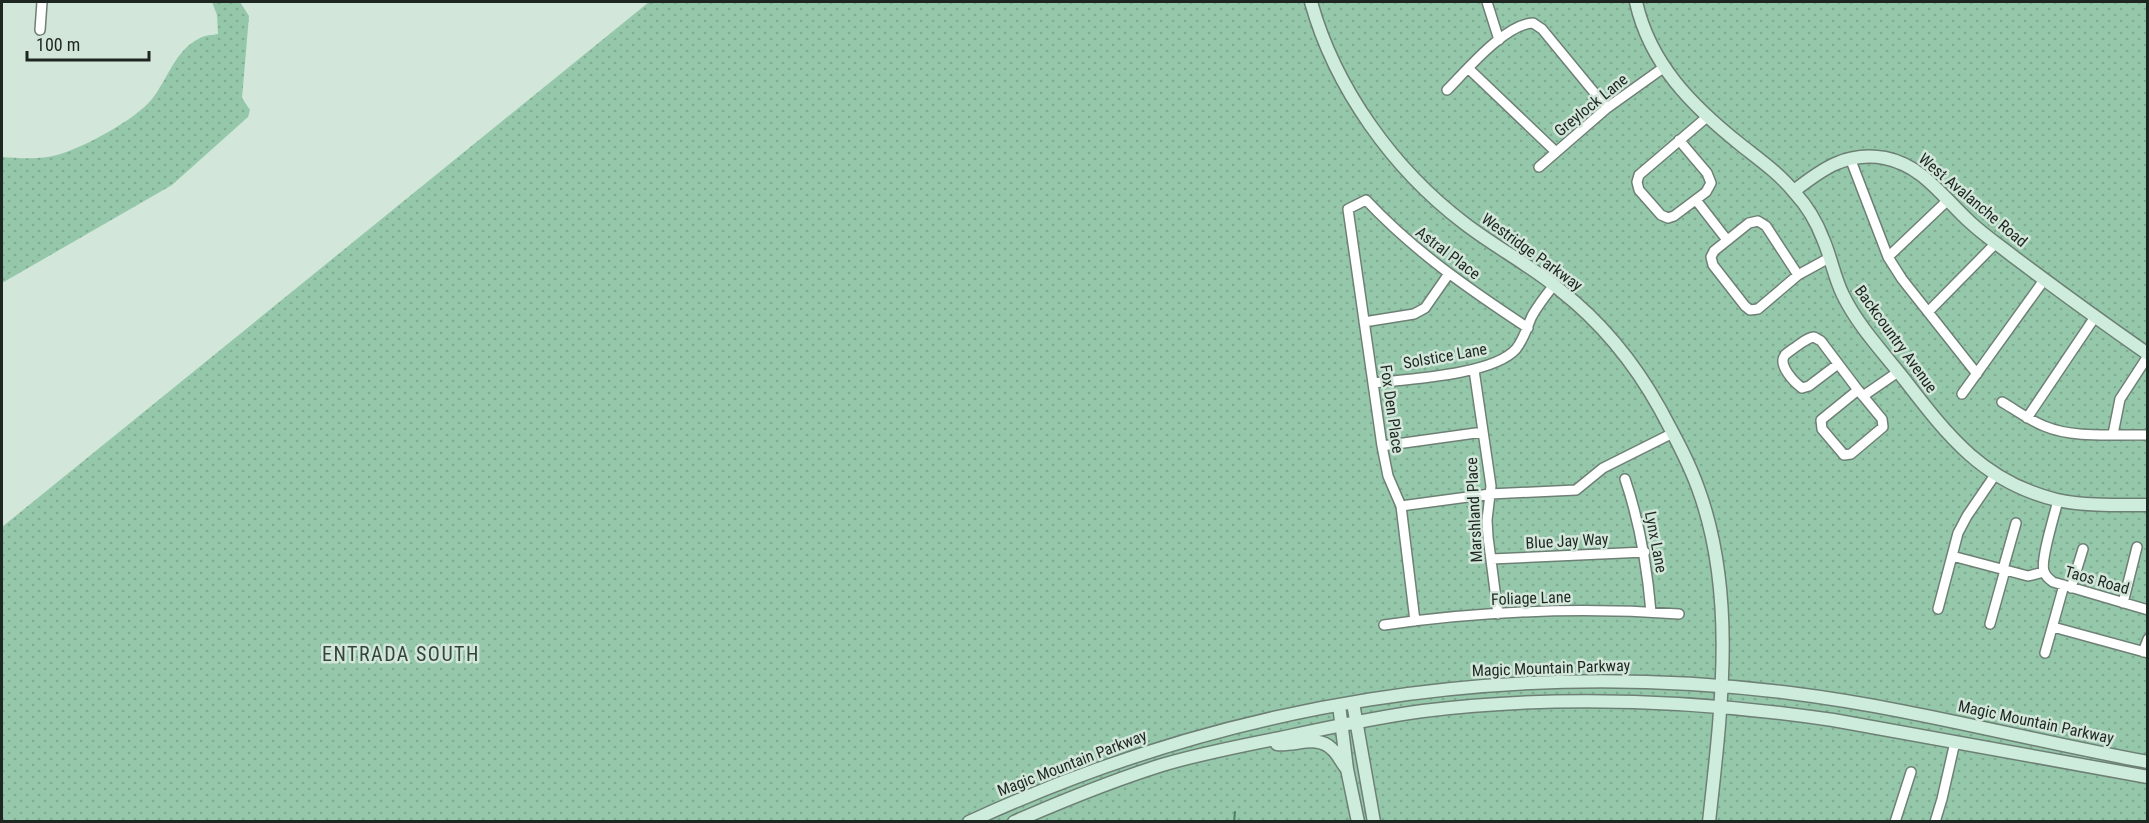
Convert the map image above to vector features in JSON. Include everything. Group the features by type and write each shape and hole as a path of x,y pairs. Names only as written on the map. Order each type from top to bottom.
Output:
{"street":[{"path":"40,30 42,2"},
{"name":"Westridge Parkway","path":"1311,2 1327,46 1351,94 1375,131 1403,166 1435,199 1462,221 1554,285 1594,321 1622,351 1647,386 1685,453 1699,490 1716,559 1722,623 1721,686 1709,822"},
{"path":"1489,2 1499,40"},
{"name":"Backcountry Avenue","path":"1636,2 1644,27 1664,68 1684,94 1707,117 1769,167 1794,191 1815,223 1842,293 1851,310 1962,450 1995,475 2058,501 2148,505"},
{"path":"1447,90 1499,40 1521,26 1533,23 1542,29 1607,108"},
{"path":"1468,68 1556,152"},
{"name":"Greylock Lane","path":"1539,167 1607,108 1664,68"},
{"path":"1679,140 1710,178 1710,188 1674,216 1664,217 1637,186 1639,175 1679,140 1707,117"},
{"name":"West Avalanche Road","path":"1794,191 1833,163 1850,158 1863,156 1900,162 1916,170 1949,199 1971,223 1996,243 2148,355"},
{"path":"1850,158 1888,257 1902,279 1977,374"},
{"path":"1888,257 1949,199"},
{"name":"Astral Place","path":"1357,205 1366,200 1406,240 1449,275 1528,328"},
{"path":"1696,200 1727,240"},
{"name":"Fox Den Place","path":"1357,205 1348,209 1382,446 1388,476 1401,506 1415,621"},
{"path":"1798,275 1762,222 1749,223 1713,251 1711,261 1750,310 1758,309 1798,275 1829,258"},
{"path":"1928,312 1996,243"},
{"path":"1364,322 1414,314 1425,308 1449,275"},
{"path":"1962,394 2044,280"},
{"name":"Solstice Lane","path":"1373,383 1474,370 1503,360 1518,346 1536,309 1554,285"},
{"path":"2027,418 2095,317"},
{"path":"1838,364 1803,388 1796,383 1782,361 1785,355 1807,338 1814,337 1821,341 1838,364 1861,393 1882,419 1883,427 1851,454 1844,455 1822,429 1820,423 1823,418 1861,393 1898,372"},
{"path":"2113,434 2121,399 2148,355"},
{"name":"Marshland Place","path":"1474,370 1490,494 1487,520 1498,614"},
{"path":"2002,402 2045,427 2068,432 2148,435"},
{"path":"1382,446 1483,432"},
{"path":"1401,506 1490,494 1576,490 1603,468 1673,432"},
{"path":"1938,609 1962,524 1995,475"},
{"name":"Lynx Lane","path":"1625,479 1645,552 1651,612"},
{"name":"Taos Road","path":"2058,501 2044,561 2044,572 2053,582 2148,610"},
{"path":"1990,624 2016,523"},
{"path":"2123,603 2137,547"},
{"path":"2045,653 2083,549"},
{"name":"Blue Jay Way","path":"1491,559 1645,552"},
{"path":"1952,556 2028,576 2044,572"},
{"name":"Foliage Lane","path":"1384,625 1498,614 1560,611 1679,614"},
{"path":"2053,627 2145,653 2148,639"},
{"name":"Magic Mountain Parkway","path":"969,822 1070,779 1187,739 1269,718 1427,692 1554,682 1620,681 1721,686 1839,700 2148,762"},
{"name":"Magic Mountain Parkway","path":"1014,822 1161,765 1263,741 1425,711 1558,701 1719,705 1833,720 2148,777"},
{"path":"1353,703 1374,822"},
{"path":"1339,705 1347,769 1359,822"},
{"path":"1263,741 1287,745 1315,741 1326,744 1337,753 1347,769"},
{"path":"1935,822 1954,742"},
{"path":"1895,822 1911,772"}],"green space":[{"path":"212,2 240,2 249,16 242,98 250,110 248,117 172,185 2,283 2,157 37,158 57,155 94,140 134,116 152,99 178,57 191,43 202,37 218,34 217,15"},
{"path":"649,2 2147,2 2147,821 2,822 2,527"}],"waterway":[{"path":"1234,822 1235,812"}],"district":[{"name":"ENTRADA SOUTH","path":"401,654"}]}
